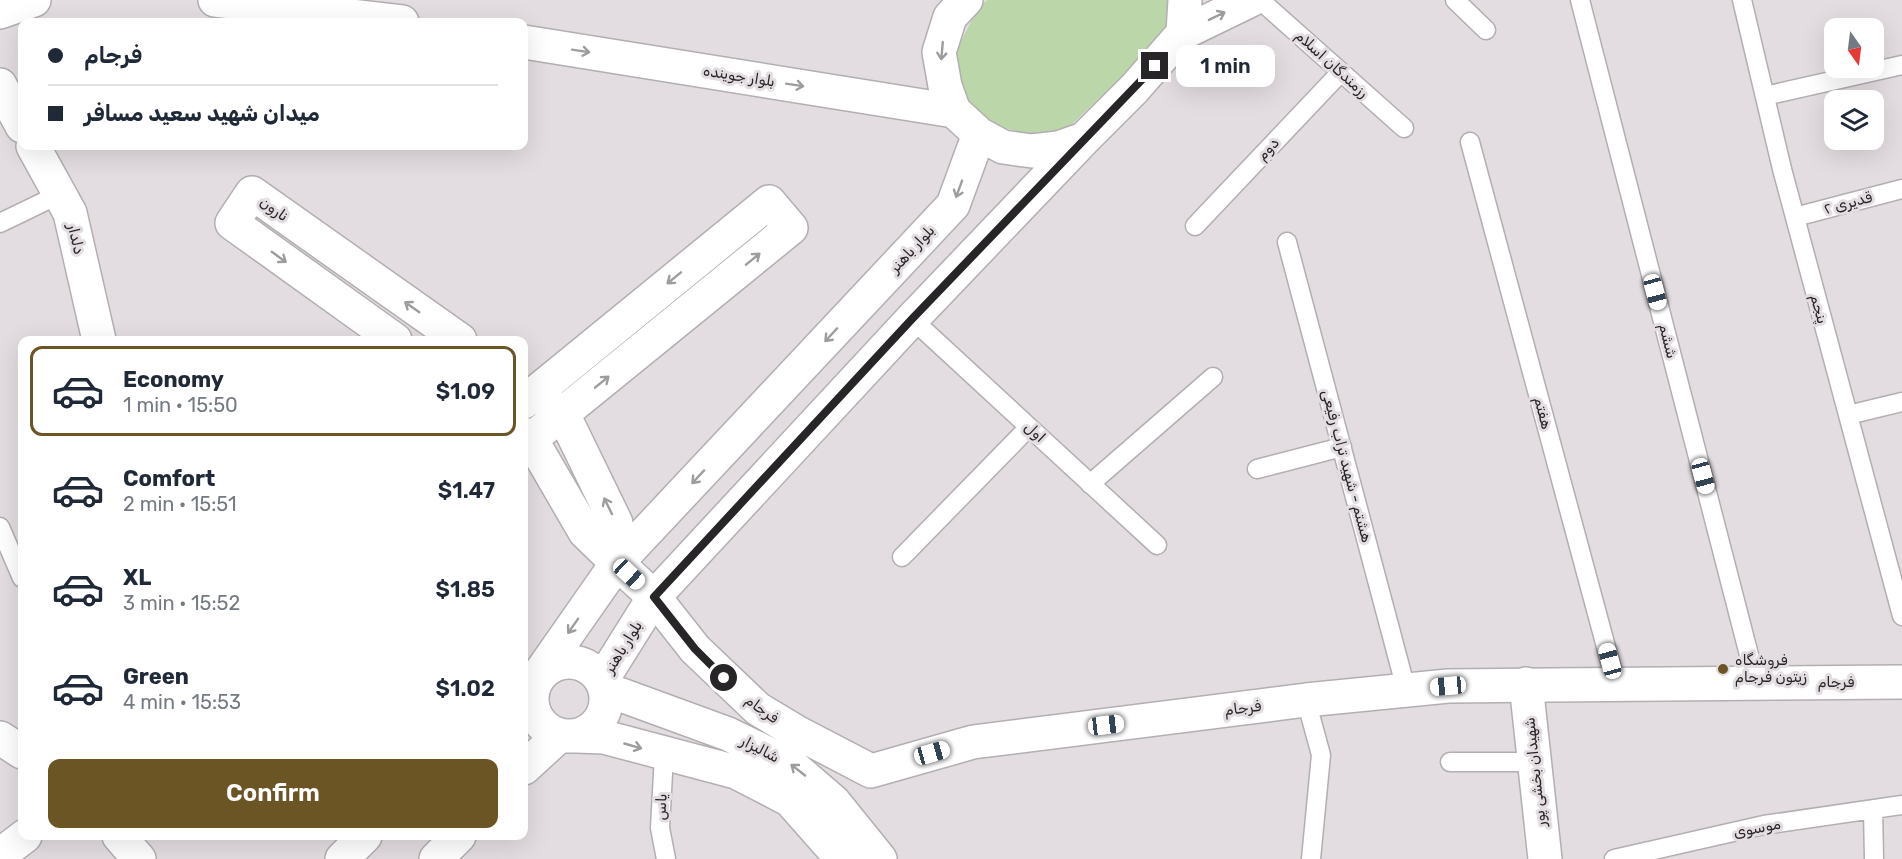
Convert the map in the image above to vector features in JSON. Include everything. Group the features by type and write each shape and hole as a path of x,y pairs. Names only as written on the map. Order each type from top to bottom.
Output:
{"street":[{"path":"0,12 34,0"},
{"path":"214,0 368,18"},
{"path":"966,0 950,17 939,52 945,86 954,111 979,134 1003,147 1032,151 1058,148 1084,139"},
{"path":"1185,0 1183,33 1251,0"},
{"name":"بلوار باهنر","path":"603,685 654,597 912,319 1134,90 1183,33"},
{"name":"بلوار جوینده","path":"528,43 954,111"},
{"path":"0,85 18,119"},
{"name":"بلوار باهنر","path":"531,681 617,562 953,205 979,134"},
{"name":"دلدار","path":"35,150 70,213 98,336"},
{"name":"نارون","path":"389,336 232,223 252,193 454,336"},
{"path":"528,392 769,202 791,228 563,414 528,438"},
{"path":"528,394 563,414 616,523 617,562"},
{"path":"528,442 585,532 617,562"},
{"name":"فرجام","path":"617,562 654,597 695,649 758,709 871,771 973,742 1406,689 1526,684 1902,682"},
{"path":"528,765 568,735 594,726 605,710 603,685 589,667 571,661 553,664 531,681 533,713 545,728 568,735"},
{"name":"شهیدان بخشی پور","path":"1526,684 1545,859"},
{"name":"شالیزار","path":"603,685 739,739 791,765 834,802 880,859"},
{"name":"شالیزار","path":"568,735 604,737 664,755 736,772 790,801 842,859"},
{"path":"0,738 18,749"},
{"path":"809,822 871,771"},
{"path":"0,855 20,840"},
{"path":"122,840 139,859"},
{"path":"342,859 360,840"},
{"path":"436,859 455,840"}],"lane":[{"name":"رزمندگان اسلام","path":"1260,0 1404,128"},
{"path":"1455,0 1486,30"},
{"name":"ششم","path":"1580,0 1756,682"},
{"name":"پنجم","path":"1742,0 1795,217 1902,616"},
{"path":"1765,96 1902,65"},
{"name":"دوم","path":"1195,226 1341,72"},
{"name":"هفتم","path":"1470,142 1616,684"},
{"name":"قدیری ۲","path":"1795,217 1902,189"},
{"path":"0,223 60,194"},
{"name":"هشتم - شهید تراب رفیعی","path":"1287,242 1406,689"},
{"name":"اول","path":"912,319 1157,546"},
{"path":"1090,484 1213,377"},
{"path":"1848,415 1902,402"},
{"path":"902,557 1029,427"},
{"path":"1257,469 1342,447"},
{"path":"0,527 18,569"},
{"path":"1306,700 1321,755 1311,859"},
{"name":"یاس","path":"664,755 660,828 666,859"},
{"path":"1450,762 1534,762"},
{"name":"موسوی","path":"1614,859 1764,825 1902,805"},
{"path":"1873,810 1874,859"}],"green space":[{"path":"988,0 1169,0 1168,29 1067,129 1047,134 1022,133 984,119 967,98 956,74 956,50 980,5"}],"place":[{"name":"فروشگاه زیتون فرجام","path":"1723,669"}],"route":[{"path":"724,678 695,649 654,597 912,319 1155,66"}]}
